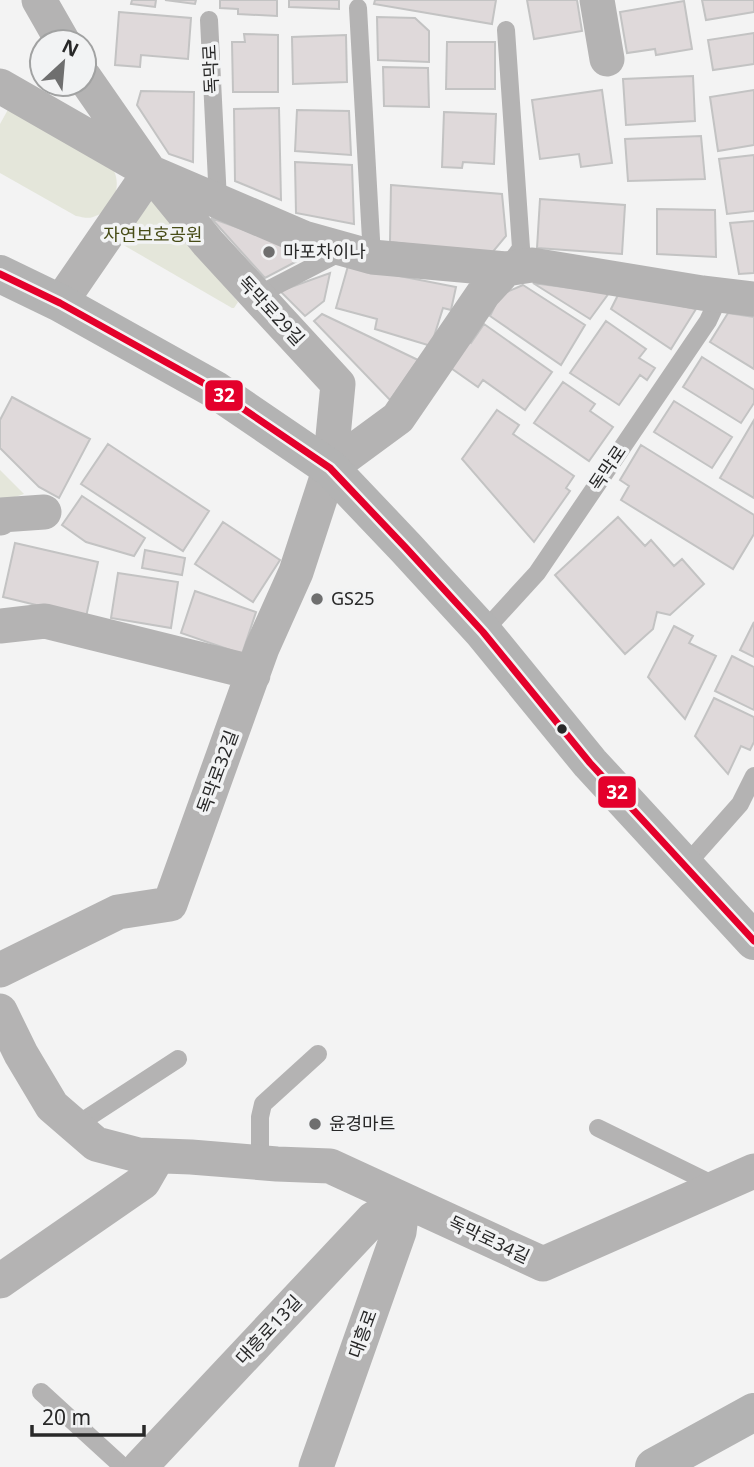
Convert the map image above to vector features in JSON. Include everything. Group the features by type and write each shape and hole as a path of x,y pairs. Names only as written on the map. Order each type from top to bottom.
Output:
{"main road":[{"path":"0,274 60,303 214,388 330,468 483,632 590,763 754,942"},
{"path":"654,1467 754,1412"}],"street":[{"path":"39,0 55,28"},
{"path":"597,0 607,59"},
{"name":"독막로29길","path":"0,86 150,172"},
{"name":"독막로29길","path":"98,97 150,172 208,243 338,384 330,468"},
{"path":"60,303 150,172 304,238 359,254 506,269 532,265 754,299"},
{"path":"330,468 398,418 483,293 506,269"},
{"name":"독막로32길","path":"0,970 118,912 170,904 262,648 296,572 330,468"},
{"path":"0,518 1,515 44,512"},
{"path":"0,626 45,621 239,669 253,675"},
{"name":"독막로34길","path":"0,1011 11,1060 52,1106 96,1144 138,1155 330,1166 543,1264 754,1171"},
{"path":"0,1281 143,1182 158,1156"},
{"name":"대흥로13길","path":"140,1467 373,1219 403,1200"},
{"name":"대흥로","path":"316,1467 399,1232 403,1200"}],"lane":[{"path":"256,296 359,254 358,8"},
{"name":"독막로","path":"209,20 218,201"},
{"path":"506,30 521,248 506,269"},
{"name":"독막로","path":"483,632 537,573 708,321 720,295"},
{"path":"685,866 740,804 754,776"},
{"path":"260,1163 260,1117 263,1104 318,1054"},
{"path":"75,1126 178,1059"},
{"path":"598,1128 705,1180 714,1189"},
{"path":"41,1392 123,1467"}],"green space":[{"name":"자연보호공원","path":"10,106 114,171 116,192 105,210 91,218 76,216 0,173 0,124"},
{"name":"자연보호공원","path":"153,199 238,302 234,308 120,243"},
{"path":"0,470 24,494 0,502"}],"building":[{"path":"132,0 156,0 155,7 131,4"},
{"path":"165,0 196,0 195,4"},
{"path":"220,0 277,0 277,16 238,14 238,9 220,8"},
{"path":"289,0 339,0 339,9 289,7"},
{"path":"375,0 496,0 492,24 374,4"},
{"path":"527,0 577,0 582,31 534,39"},
{"path":"702,0 754,0 754,12 706,20"},
{"path":"684,1 692,49 656,55 655,49 627,53 620,12"},
{"path":"119,12 191,18 188,59 141,55 140,67 115,65"},
{"path":"377,17 415,18 429,31 429,62 378,60"},
{"path":"754,33 754,64 713,70 708,40"},
{"path":"244,34 278,35 278,92 233,92 232,42 245,42"},
{"path":"346,35 347,82 293,84 292,37"},
{"path":"447,42 495,42 495,89 446,89"},
{"path":"383,67 428,68 429,107 384,106"},
{"path":"693,76 695,121 626,125 623,79"},
{"path":"602,90 612,163 581,167 579,154 540,159 532,100"},
{"path":"754,90 754,145 718,151 710,97"},
{"path":"141,91 194,92 193,162 169,154 137,105"},
{"path":"279,108 281,200 235,181 234,109"},
{"path":"297,110 349,111 351,155 295,151"},
{"path":"444,112 496,114 494,164 463,162 462,168 442,167"},
{"path":"701,136 705,179 628,181 625,139"},
{"path":"754,155 754,211 727,214 719,159"},
{"path":"295,162 352,165 354,224 296,213"},
{"path":"391,185 502,194 506,236 491,254 390,242"},
{"path":"540,199 625,205 622,254 537,248"},
{"path":"657,209 715,210 716,257 657,254"},
{"path":"211,218 295,248 301,259 265,278"},
{"path":"754,221 754,273 739,274 730,223"},
{"path":"348,266 456,287 451,310 443,308 431,346 375,329 377,319 336,308"},
{"path":"330,273 324,301 305,316 280,291"},
{"path":"533,283 609,293 590,319"},
{"path":"523,285 585,325 561,365 490,316 500,295"},
{"path":"619,293 696,309 671,349 611,309"},
{"path":"728,313 754,317 754,369 710,342"},
{"path":"322,314 418,360 390,400 314,321"},
{"path":"606,321 646,349 639,358 655,368 647,380 640,375 619,405 570,373"},
{"path":"484,324 552,372 525,410 483,380 478,387 448,366 466,340 471,343"},
{"path":"702,357 754,390 754,403 741,423 683,387"},
{"path":"563,382 595,404 590,411 613,427 589,461 534,423"},
{"path":"12,397 90,439 59,498 39,487 0,448 0,420"},
{"path":"674,401 732,437 712,468 654,432"},
{"path":"497,410 519,425 513,434 574,476 566,488 570,491 534,542 462,459"},
{"path":"754,420 754,498 720,478"},
{"path":"108,444 209,511 183,551 81,484"},
{"path":"641,445 754,515 754,534 733,569 621,500 629,486 620,480"},
{"path":"82,496 145,538 134,556 86,542 62,525"},
{"path":"618,517 645,546 651,540 674,566 682,559 704,584 670,615 657,612 653,629 625,654 555,575"},
{"path":"223,522 280,560 253,602 195,564"},
{"path":"15,543 98,562 86,617 3,597"},
{"path":"145,550 185,558 182,575 142,568"},
{"path":"118,573 178,582 171,628 111,618"},
{"path":"195,591 256,612 242,654 181,633"},
{"path":"754,622 754,657 740,650"},
{"path":"674,626 693,636 689,643 716,656 685,719 648,677"},
{"path":"732,656 754,667 754,710 715,691"},
{"path":"714,698 754,717 754,742 750,750 741,746 728,774 695,736"}],"transit line":[{"name":"32","path":"0,274 60,303 214,389 330,468 483,632 590,763 754,941"}],"place":[{"name":"마포차이나","path":"269,252"},
{"name":"GS25","path":"317,599"},
{"name":"윤경마트","path":"315,1124"}]}
